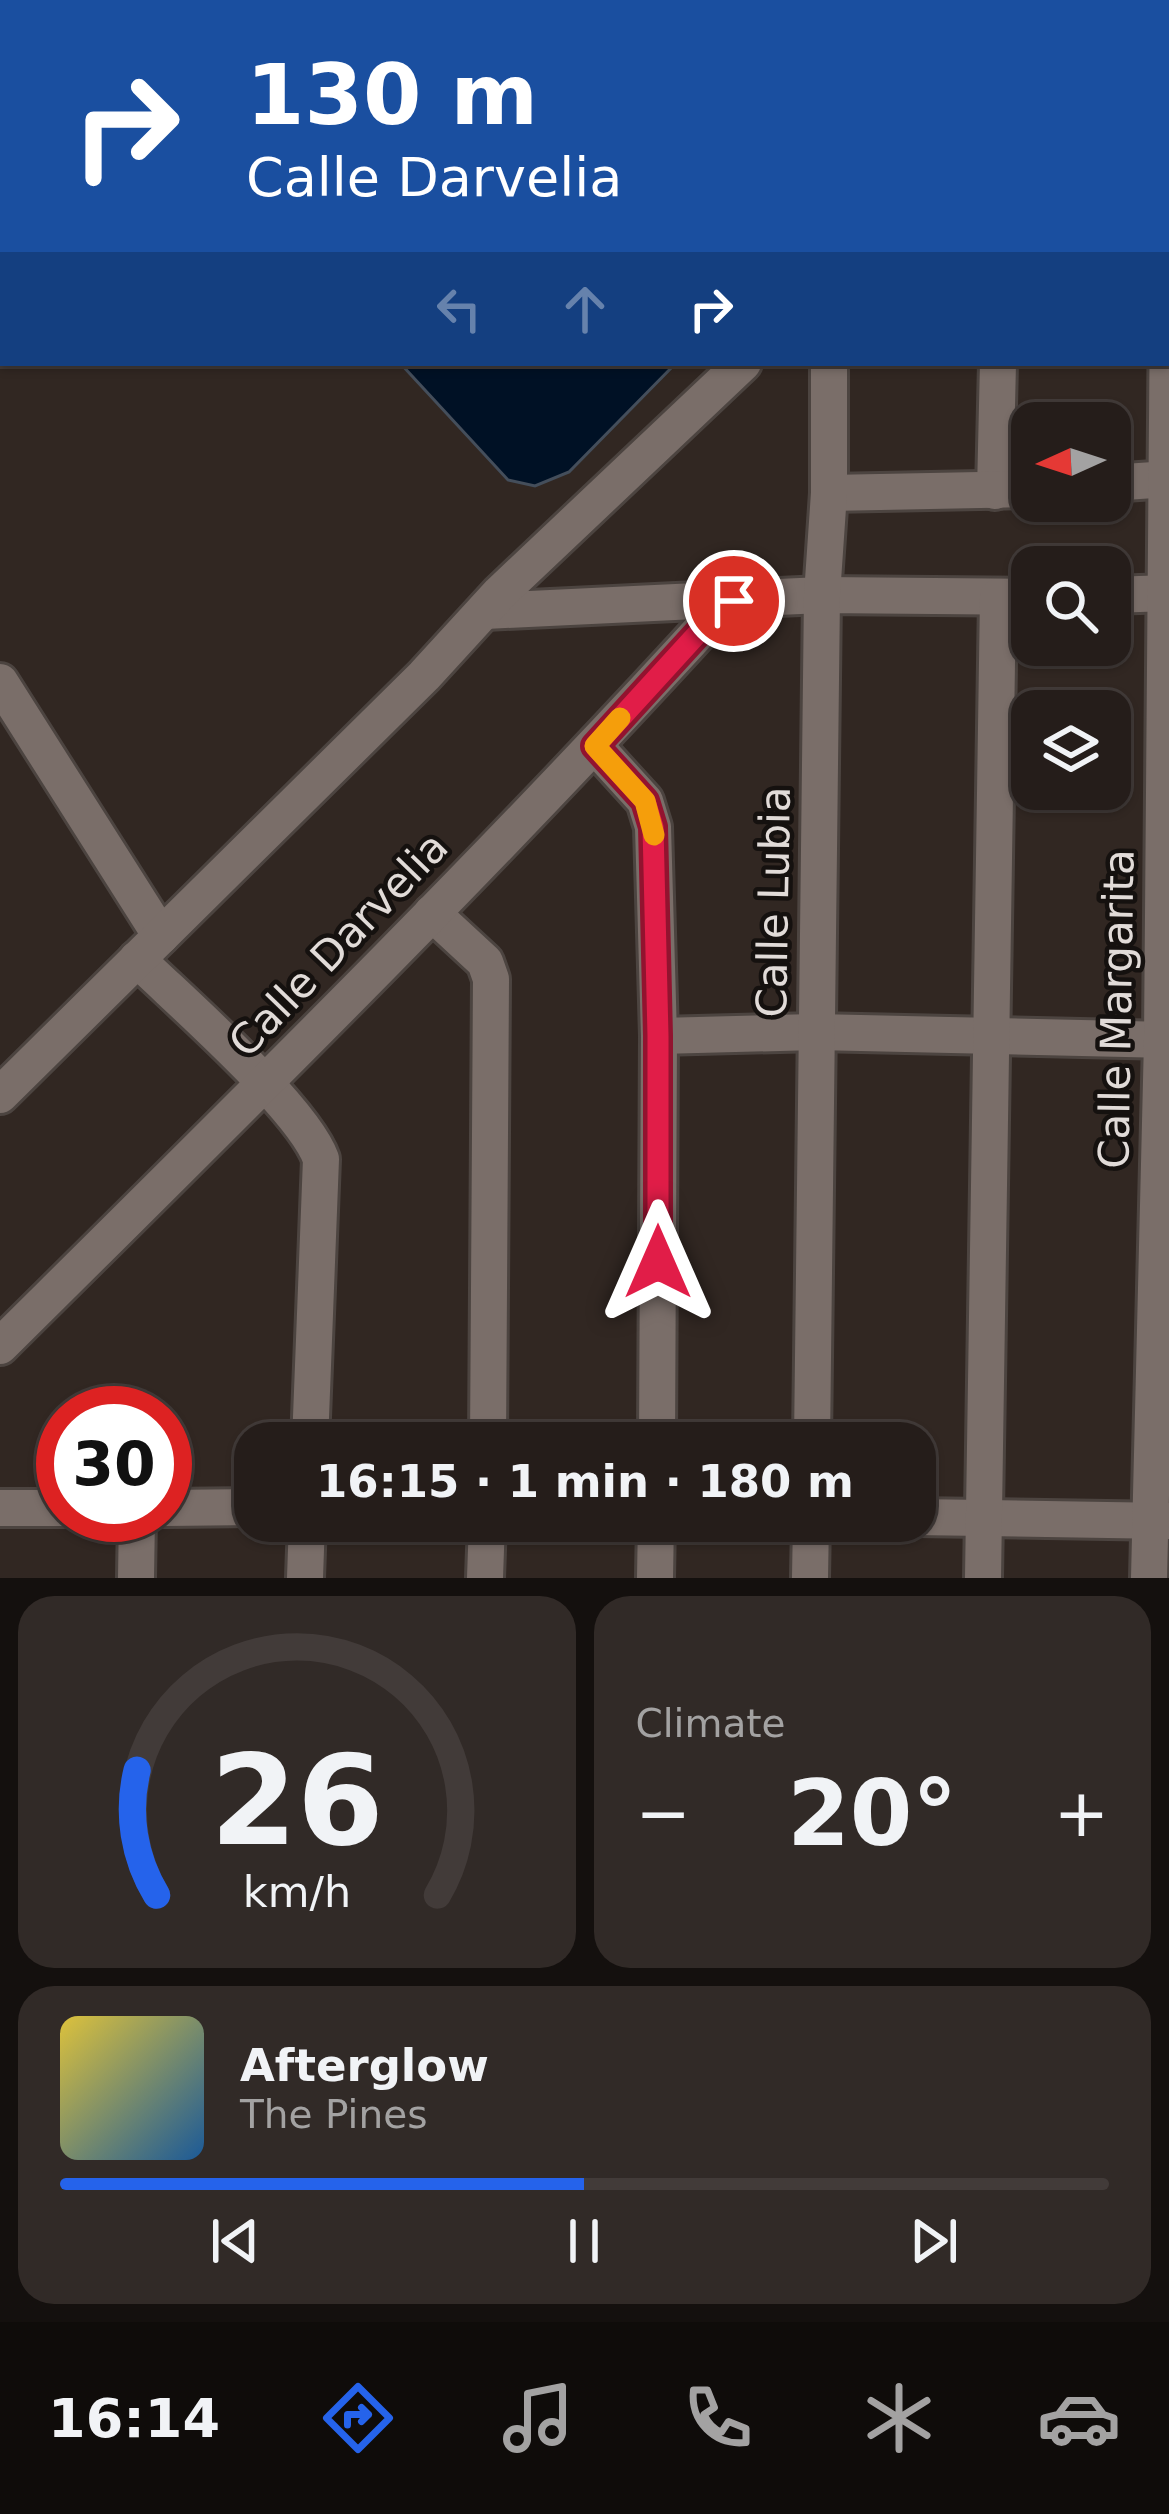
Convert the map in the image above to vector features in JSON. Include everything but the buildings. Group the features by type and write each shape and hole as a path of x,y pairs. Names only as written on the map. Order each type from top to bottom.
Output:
{"street":[{"path":"0,1095 485,611 740,366"},
{"name":"Calle Lubia","path":"812,1422 822,595 830,366"},
{"path":"995,491 998,366"},
{"name":"Calle Margarita","path":"1149,1578 1160,1521 1168,366"},
{"path":"1131,482 1168,479"},
{"path":"829,493 1011,490"},
{"path":"1131,594 1168,593"},
{"path":"485,611 822,595 1011,597"},
{"name":"Calle Darvelia","path":"0,1346 432,913 720,609 734,601"},
{"path":"982,1578 991,1039 1011,666"},
{"path":"0,682 149,947 315,1142 321,1160 311,1422"},
{"path":"595,746 645,801 651,814 658,1036 657,1422"},
{"path":"432,913 484,962 491,979 488,1422"},
{"path":"658,1036 815,1032 1166,1040"},
{"path":"192,1508 234,1507"},
{"path":"0,1508 36,1508"},
{"path":"936,1517 1160,1521"},
{"path":"136,1578 137,1542"},
{"path":"305,1578 306,1542"},
{"path":"485,1578 486,1542"},
{"path":"655,1578 656,1542"},
{"path":"810,1578 811,1542"}],"water":[{"path":"403,366 673,366 569,472 535,486 508,480"}],"slow traffic":[{"path":"620,718 595,746 645,801 654,835"}],"route":[{"path":"658,1262 653,827 645,801 595,746 720,609 734,601"}]}
